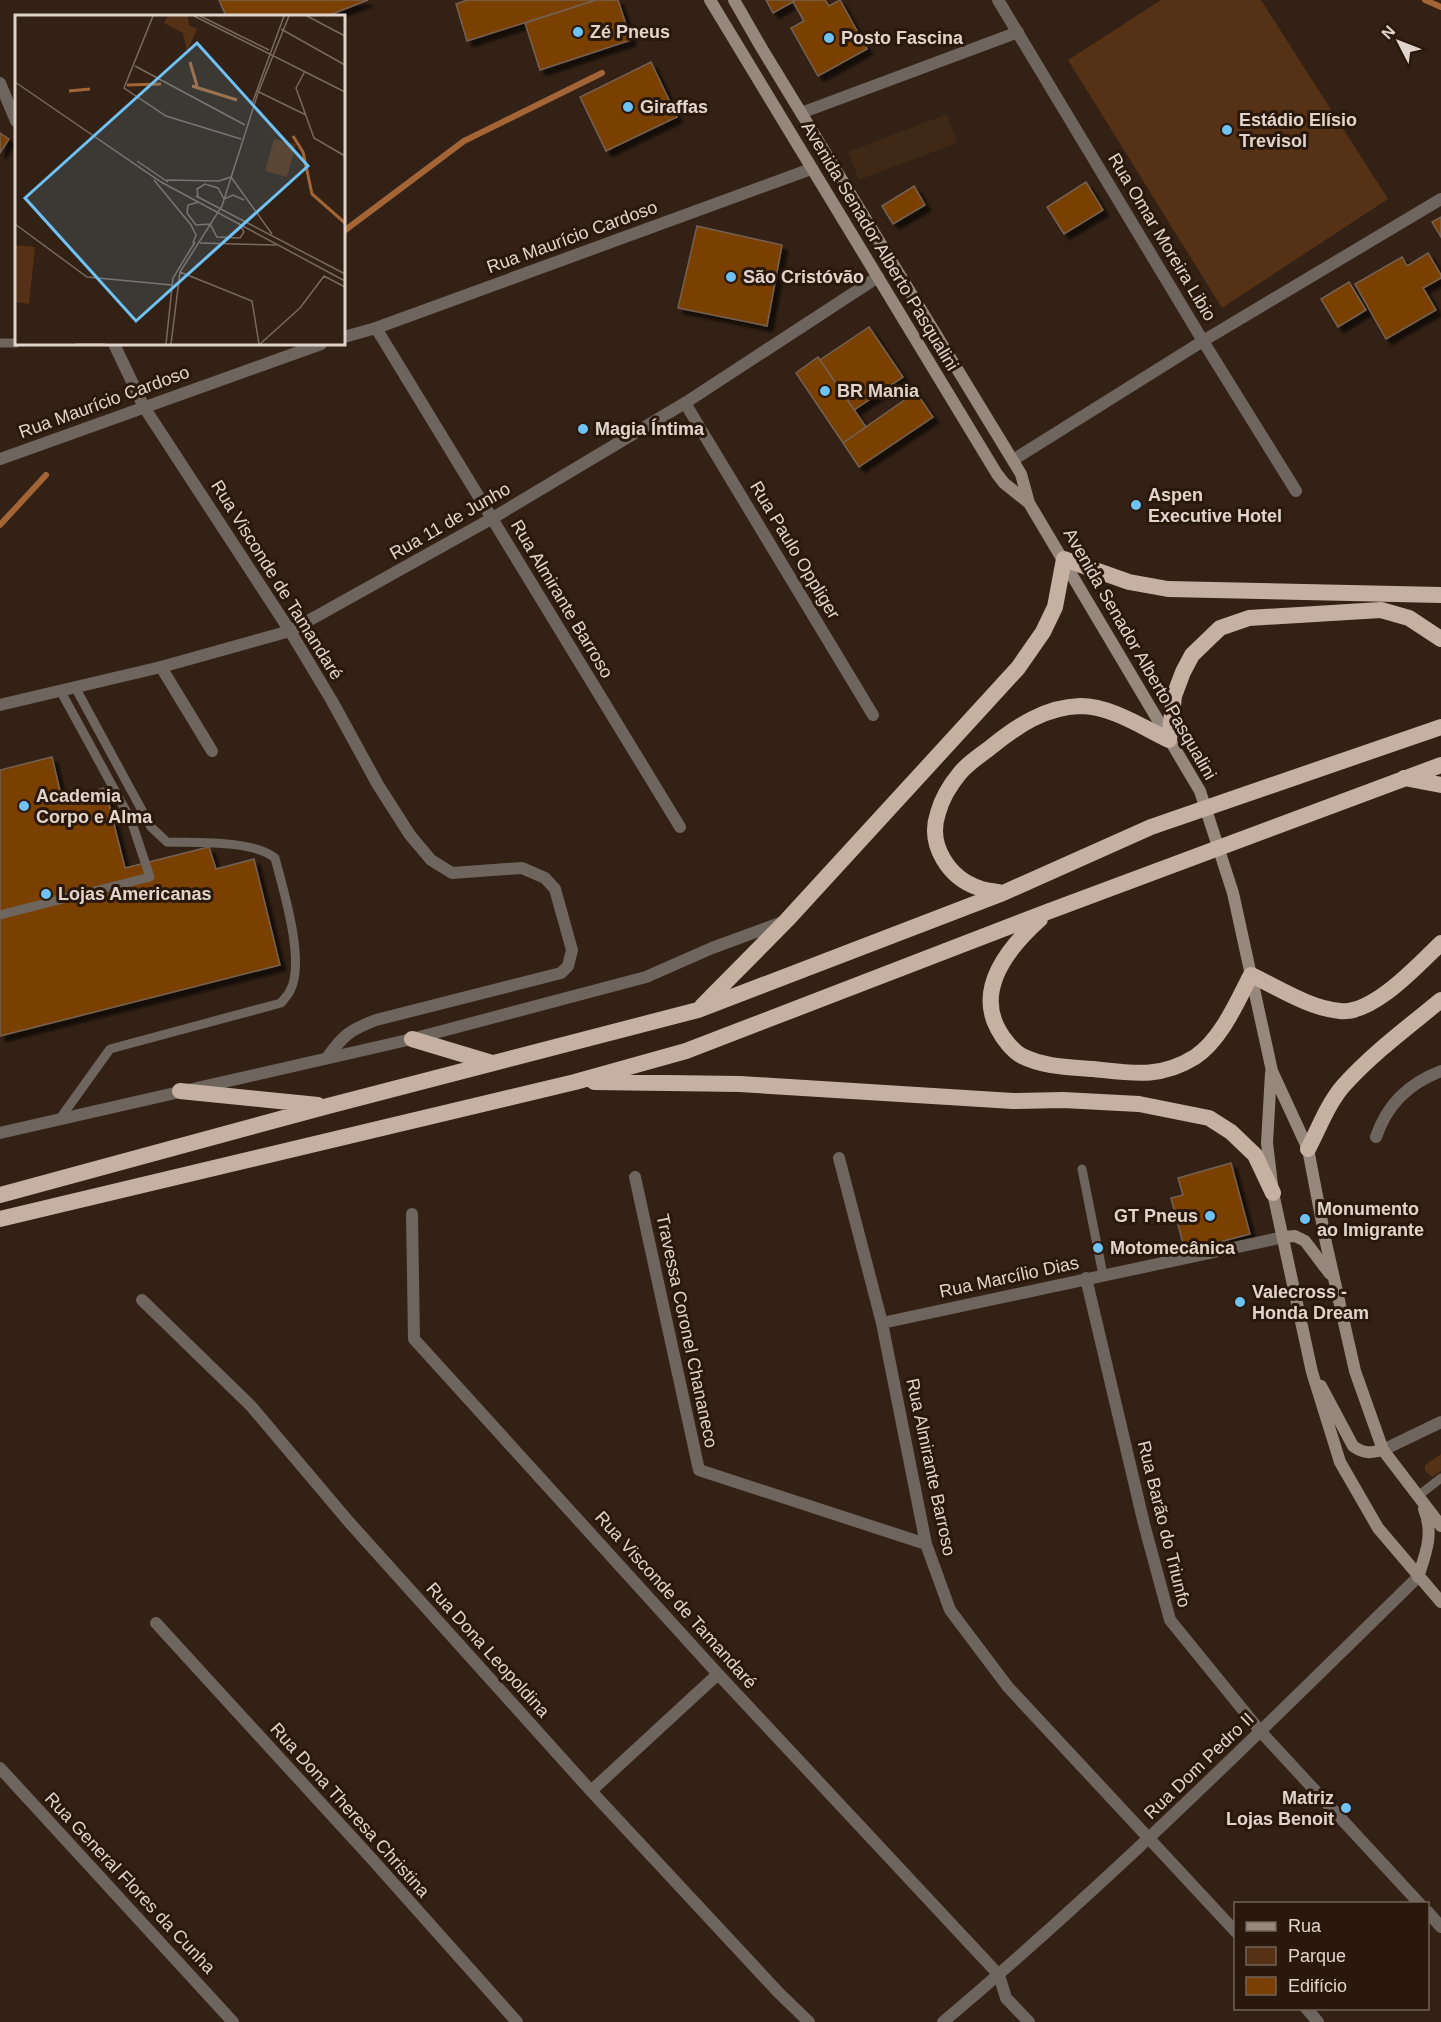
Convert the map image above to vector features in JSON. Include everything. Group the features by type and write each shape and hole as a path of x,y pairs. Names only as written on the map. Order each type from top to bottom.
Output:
{"highway":[{"path":"698,1010 787,920 1018,668 1055,608 1064,559 1129,582 1168,589 1441,595"},
{"path":"1003,893 979,888 950,870 940,855 935,835 937,815 945,795 961,771 1011,731 1037,716 1058,708 1082,706 1108,711 1169,740 1174,696 1192,655 1220,628 1249,618 1381,610 1409,618 1441,639"},
{"path":"0,1195 328,1106 698,1010 1003,893 1150,827 1438,726"},
{"path":"0,1219 575,1082 686,1051 1047,912 1441,765"},
{"path":"1403,778 1441,785"},
{"path":"1047,912 1004,959 992,983 993,1021 1001,1036 1019,1055 1042,1064 1146,1075 1171,1070 1197,1056 1224,1027 1251,975 1305,1001 1325,1009 1343,1012 1367,1005 1388,992 1441,943"},
{"path":"1308,1149 1343,1086 1441,1000"},
{"path":"412,1039 493,1063"},
{"path":"575,1082 740,1084 1013,1101 1063,1100 1139,1104 1209,1118 1231,1132 1255,1155 1273,1193"},
{"path":"180,1091 328,1106"}],"main road":[{"name":"Avenida Senador Alberto Pasqualini","path":"710,0 997,474 1004,483 1029,502"},
{"name":"Avenida Senador Alberto Pasqualini","path":"734,0 1013,460 1021,474 1029,502 1200,791 1233,893 1272,1071 1308,1149 1335,1283 1356,1371 1383,1450 1441,1526"},
{"name":"Avenida Senador Alberto Pasqualini","path":"1272,1071 1267,1143 1273,1193 1312,1372 1340,1462 1378,1528 1441,1602"},
{"path":"1284,1237 1295,1236 1305,1241 1316,1253 1335,1283"},
{"path":"1312,1372 1331,1402 1353,1446 1363,1453 1383,1450"},
{"path":"1418,1577 1430,1541 1429,1522 1419,1497"}],"street":[{"name":"Rua Omar Moreira Libio","path":"998,0 1296,491"},
{"path":"801,113 1018,33"},
{"path":"0,83 15,119"},
{"name":"Rua Maurício Cardoso","path":"345,337 376,328 811,169"},
{"path":"1013,460 1203,341 1441,199"},
{"name":"Rua 11 de Junho","path":"0,705 161,667 290,631 491,519 686,404 878,278"},
{"name":"Rua Almirante Barroso","path":"376,328 680,827"},
{"name":"Rua Visconde de Tamandaré","path":"114,345 144,407 290,631 378,785 410,836 431,860 452,873 522,868 545,878 555,889 572,950 568,966 561,974 376,1020 353,1029 338,1042 327,1058"},
{"name":"Rua Maurício Cardoso","path":"0,459 318,345"},
{"name":"Rua Paulo Oppliger","path":"686,404 873,715"},
{"path":"161,667 212,751"},
{"path":"0,1133 412,1039 646,976 787,920"},
{"path":"1376,1137 1385,1116 1400,1095 1423,1077 1441,1071"},
{"name":"Rua Almirante Barroso","path":"839,1158 882,1323 926,1544 950,1610 1008,1687 1234,1930"},
{"name":"Travessa Coronel Chananeco","path":"635,1177 699,1470 926,1544"},
{"name":"Rua Visconde de Tamandaré","path":"412,1214 414,1339 718,1674 999,1975"},
{"name":"Rua Marcílio Dias","path":"882,1323 1284,1237"},
{"name":"Rua Barão do Triunfo","path":"1086,1278 1144,1524 1170,1620 1261,1731 1417,1902"},
{"name":"Rua Dona Leopoldina","path":"142,1300 251,1406 349,1522 591,1791 779,1993 809,2022"},
{"path":"1383,1450 1441,1422"},
{"name":"Rua Dom Pedro II","path":"943,2022 999,1975 1149,1838 1418,1577"},
{"name":"Rua Dona Theresa Christina","path":"156,1623 517,2022"},
{"path":"591,1791 718,1674"},
{"name":"Rua General Flores da Cunha","path":"0,1768 233,2022"},
{"path":"1429,1913 1441,1927"},
{"path":"999,1975 1006,1998 1029,2022"},
{"path":"1308,2010 1318,2022"}],"lane":[{"path":"59,1120 110,1049 281,1003 291,991 295,973 292,920 275,858 267,852 224,844 167,842 151,827 75,687"},
{"path":"0,915 150,877 131,820 60,690"},
{"path":"1082,1169 1103,1275"},
{"path":"1419,1497 1441,1478"}],"shaded area":[{"path":"947,114 957,143 859,180 848,152"}],"green space":[{"name":"Estádio Elísio Trevisol","path":"1161,0 1261,0 1388,199 1222,308 1068,60"},
{"path":"1441,1454 1441,1471 1432,1477 1425,1470 1425,1465"}],"building":[{"path":"219,0 368,0 330,15 226,15"},
{"path":"467,0 596,0 467,41 456,4"},
{"name":"Zé Pneus","path":"596,0 618,0 631,40 540,70 525,23"},
{"path":"766,0 796,0 773,13"},
{"name":"Posto Fascina","path":"796,0 825,0 829,6 840,0 867,49 818,76 791,28 804,21 793,2"},
{"name":"Giraffas","path":"651,62 677,117 606,151 580,97"},
{"path":"0,133 9,139 0,153"},
{"path":"1086,182 1103,210 1064,234 1047,207"},
{"path":"914,186 925,205 893,224 882,206"},
{"path":"1441,217 1441,237 1432,222"},
{"name":"São Cristóvão","path":"697,226 782,245 767,326 678,308"},
{"path":"1428,253 1441,278 1423,288 1436,310 1386,339 1355,284 1402,257 1407,266"},
{"path":"1349,282 1366,310 1338,327 1321,299"},
{"path":"869,327 903,377 854,410 820,360"},
{"name":"BR Mania","path":"818,357 866,427 843,443 796,373"},
{"path":"916,392 933,417 859,467 843,443"},
{"path":"52,757 62,799 105,788 125,868 209,847 216,869 254,859 280,965 0,1036 0,770"},
{"name":"GT Pneus","path":"1231,1163 1250,1234 1185,1251 1171,1198 1183,1195 1178,1178"}],"waterway":[{"path":"1425,0 1441,7"},
{"path":"345,230 464,141 602,73"},
{"path":"0,525 46,475"}],"place":[{"name":"Zé Pneus","path":"578,32"},
{"name":"Posto Fascina","path":"829,38"},
{"name":"Giraffas","path":"628,107"},
{"name":"Estádio Elísio Trevisol","path":"1227,130"},
{"name":"São Cristóvão","path":"731,277"},
{"name":"BR Mania","path":"825,391"},
{"name":"Magia Íntima","path":"583,429"},
{"name":"Aspen Executive Hotel","path":"1136,505"},
{"name":"Academia Corpo e Alma","path":"24,806"},
{"name":"Lojas Americanas","path":"46,894"},
{"name":"GT Pneus","path":"1210,1216"},
{"name":"Monumento ao Imigrante","path":"1305,1219"},
{"name":"Motomecânica","path":"1098,1248"},
{"name":"Valecross - Honda Dream","path":"1240,1302"},
{"name":"Matriz Lojas Benoit","path":"1346,1808"}]}
